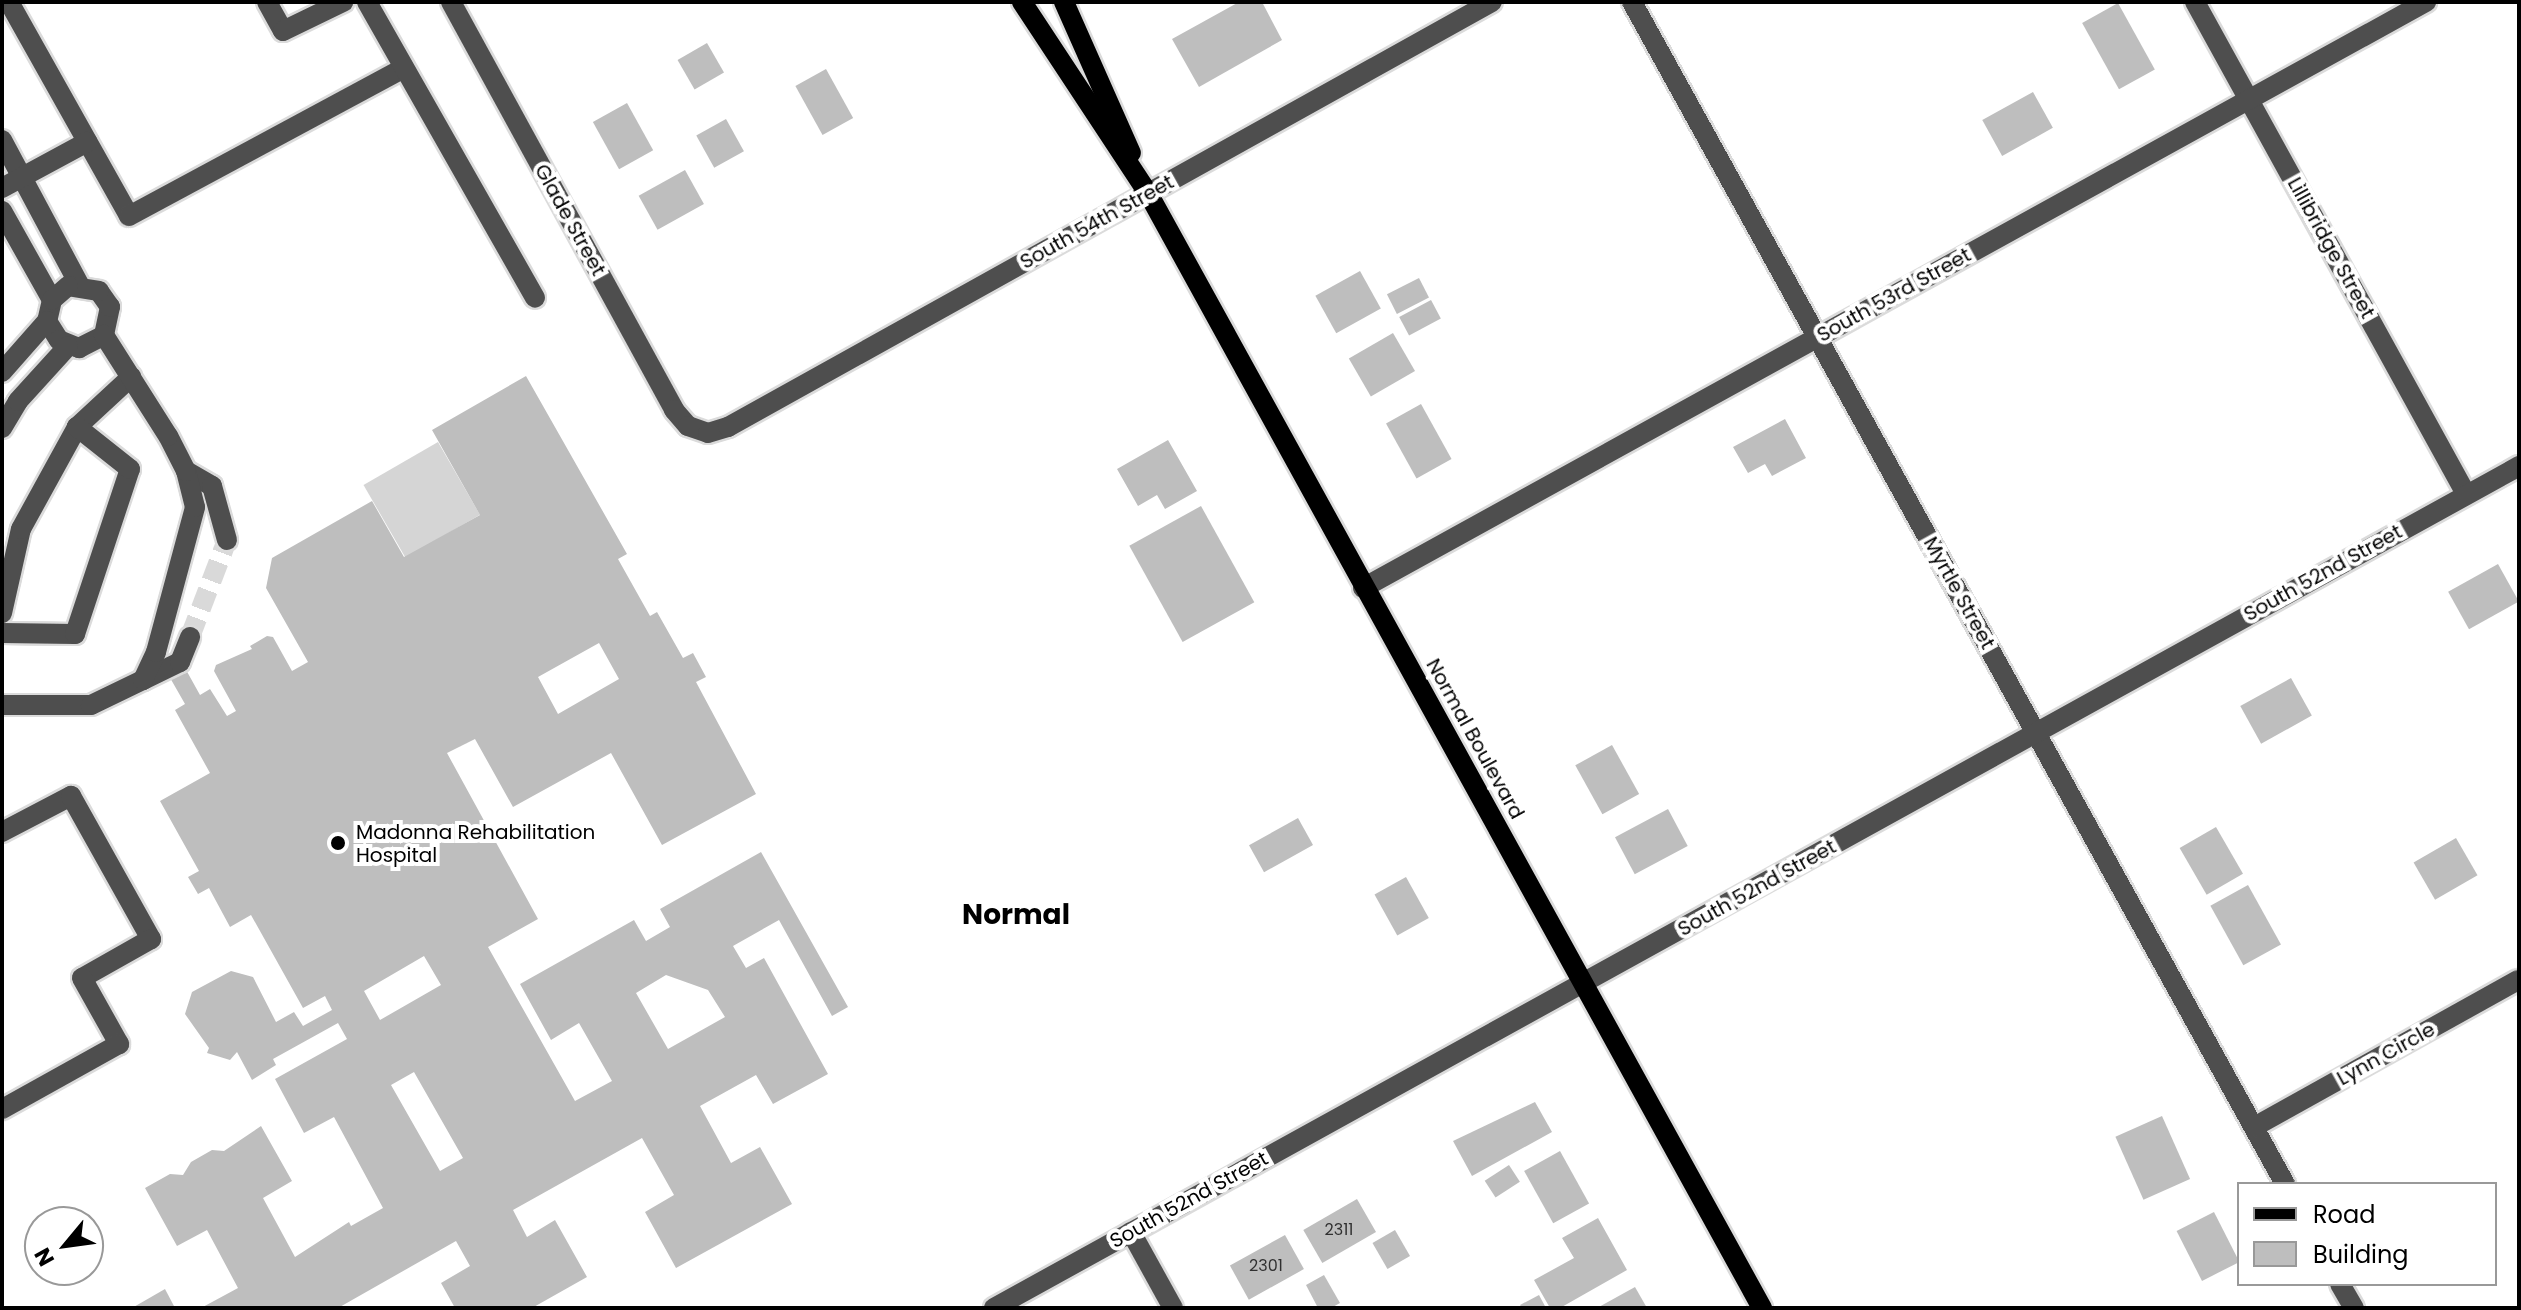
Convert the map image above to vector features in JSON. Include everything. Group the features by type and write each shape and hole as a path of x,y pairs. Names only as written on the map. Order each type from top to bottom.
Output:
{"main road":[{"name":"Normal Boulevard","path":"1022,2 1148,193"},
{"name":"Normal Boulevard","path":"1064,2 1148,193 1762,1308"}],"street":[{"path":"9,2 129,216 404,68"},
{"path":"267,2 283,31 343,2"},
{"path":"367,2 535,298"},
{"name":"Glade Street","path":"451,2 674,410 698,431"},
{"name":"South 54th Street","path":"698,431 728,427 1492,2"},
{"name":"Myrtle Street","path":"1632,2 2284,1182"},
{"name":"Lillibridge Street","path":"2195,2 2466,494"},
{"name":"South 53rd Street","path":"1363,588 2426,2"},
{"path":"2,140 79,284 105,298 111,317 104,335 88,347 68,346 47,321"},
{"path":"2,188 87,142"},
{"path":"2,211 52,300 47,321 2,372"},
{"path":"52,300 79,284"},
{"path":"104,335 186,471 195,507 156,652 143,680"},
{"path":"2,428 18,401 68,346"},
{"path":"2,613 21,529 77,427 131,377"},
{"path":"2,633 75,634 130,469 77,427"},
{"name":"South 52nd Street","path":"994,1308 1584,985 2519,466"},
{"path":"186,471 212,486 227,540"},
{"path":"5,697 50,708 91,705 180,662 190,637"},
{"path":"2,832 71,796 151,939 82,978 119,1044 2,1109"},
{"name":"Lynn Circle","path":"2254,1127 2518,980"},
{"path":"1131,1232 1173,1308"},
{"path":"2341,1286 2354,1308"}],"shaded area":[{"path":"438,442 480,515 406,558 364,485"}],"building":[{"path":"1239,2 1262,2 1282,40 1199,87 1172,39"},
{"path":"2118,3 2155,69 2119,89 2082,23"},
{"path":"707,43 724,72 695,89 678,60"},
{"path":"826,69 853,118 823,135 795,86"},
{"path":"2033,92 2053,128 2002,156 1982,120"},
{"path":"627,103 653,150 619,169 593,122"},
{"path":"726,119 744,151 714,168 696,135"},
{"path":"685,170 704,204 658,230 639,196"},
{"path":"1360,271 1381,309 1336,333 1315,296"},
{"path":"1419,278 1429,298 1397,314 1387,294"},
{"path":"1431,300 1441,319 1409,335 1399,317"},
{"path":"1393,333 1415,371 1371,397 1349,358"},
{"name":"Madonna Rehabilitation Hospital","path":"526,376 627,554 618,559 650,616 657,612 683,658 693,653 706,677 696,682 756,794 662,845 611,753 513,807 475,739 447,753 538,919 488,947 575,1101 612,1081 579,1023 551,1040 520,984 634,920 646,941 670,927 660,909 761,852 848,1007 832,1016 779,920 733,946 746,968 764,958 828,1074 773,1104 756,1075 700,1106 731,1163 760,1147 792,1204 676,1268 645,1212 674,1195 642,1138 513,1210 527,1237 555,1220 587,1277 532,1308 455,1308 441,1283 470,1266 456,1241 338,1308 201,1308 238,1288 207,1230 177,1246 145,1188 170,1174 183,1175 191,1162 212,1150 224,1151 261,1126 292,1181 263,1198 295,1257 349,1222 351,1226 383,1208 334,1117 304,1133 275,1079 347,1039 338,1023 273,1059 276,1065 252,1080 237,1052 230,1060 207,1053 209,1048 185,1014 192,992 231,971 253,977 276,1022 294,1012 303,1026 332,1010 325,996 303,1008 251,915 230,927 209,888 198,894 188,877 199,871 160,801 210,773 175,710 185,704 169,676 185,668 200,695 210,689 227,716 236,711 214,671 216,665 252,649 250,646 267,636 273,637 292,671 308,662 266,588 272,558 372,501 404,557 480,515 432,430","holes":["599,643 619,679 558,714 538,677","424,956 441,985 380,1020 364,991","666,975 708,990 725,1017 668,1049 636,993","414,1072 463,1158 440,1171 391,1085"]},
{"path":"1421,404 1452,459 1417,478 1386,423"},
{"path":"1785,419 1806,458 1772,476 1765,464 1748,473 1733,447"},
{"path":"1168,440 1197,491 1165,509 1157,495 1138,506 1117,469"},
{"path":"1201,506 1254,602 1183,642 1129,546"},
{"path":"2498,564 2519,602 2469,629 2448,592"},
{"path":"2291,678 2312,716 2261,744 2240,706"},
{"path":"1612,745 1639,794 1602,814 1575,765"},
{"path":"1668,809 1688,846 1635,874 1615,837"},
{"path":"1298,818 1313,845 1264,872 1249,845"},
{"path":"2216,827 2243,874 2207,895 2180,848"},
{"path":"2456,838 2478,875 2435,900 2414,862"},
{"path":"1406,877 1429,918 1397,936 1375,894"},
{"path":"2248,885 2281,944 2243,965 2210,906"},
{"path":"1535,1102 1552,1132 1472,1176 1453,1141"},
{"path":"2162,1116 2190,1179 2143,1200 2115,1137"},
{"path":"1560,1151 1589,1203 1553,1223 1524,1171"},
{"path":"1509,1165 1520,1182 1496,1198 1485,1181"},
{"path":"1357,1199 1376,1232 1322,1263 1303,1230"},
{"path":"2214,1212 2237,1257 2237,1263 2202,1281 2177,1231"},
{"path":"1598,1218 1627,1270 1560,1308 1550,1308 1534,1280 1574,1258 1562,1238"},
{"path":"1395,1230 1410,1256 1387,1269 1372,1243"},
{"path":"1285,1235 1304,1269 1249,1300 1230,1266"},
{"path":"1324,1275 1340,1303 1331,1308 1318,1308 1306,1285"},
{"path":"1635,1287 1647,1308 1597,1308"},
{"path":"165,1289 175,1308 132,1308"},
{"path":"1539,1295 1546,1308 1522,1308 1520,1305"}],"tunnel":[{"path":"190,637 227,540"}],"place":[{"name":"Madonna Rehabilitation Hospital","path":"338,843"}],"district":[{"name":"Normal","path":"1016,915"}]}
